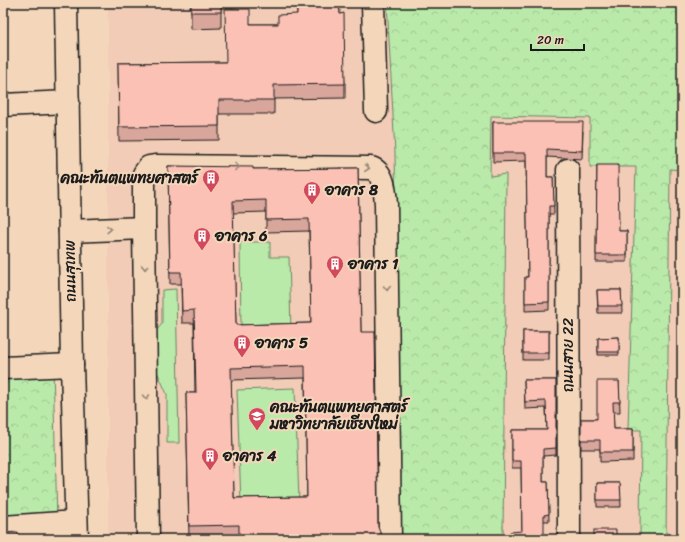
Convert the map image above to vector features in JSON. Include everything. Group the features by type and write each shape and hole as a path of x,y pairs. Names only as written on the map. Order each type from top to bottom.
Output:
{"main road":[{"name":"ถนนสุเทพ","path":"66,3 72,365 77,530"},
{"path":"373,3 376,111"},
{"path":"3,105 68,102"},
{"path":"148,539 144,174 149,167 155,166 371,168 378,172 384,186 386,204 390,539"},
{"name":"ถนนสาย 22","path":"568,170 569,539"},
{"path":"70,231 144,228"},
{"path":"3,368 72,365"},
{"path":"3,527 77,530"}],"shaded area":[{"path":"108,3 682,3 682,539 108,539"}],"green space":[{"path":"387,3 682,3 682,170 670,169 666,539 640,539 641,430 628,430 636,167 590,167 590,118 491,116 490,176 506,174 503,539 401,539 395,153"},
{"path":"240,242 270,242 270,257 289,257 291,331 241,332"},
{"path":"176,289 179,443 167,443 167,394 154,365 154,333 162,324 162,290"},
{"path":"53,366 57,522 3,526 3,368"},
{"path":"295,388 299,502 241,504 237,390"}],"building":[{"path":"191,3 221,3 221,12 191,12"},
{"path":"297,3 339,3 340,14 344,13 345,84 274,85 274,100 219,100 219,126 119,127 118,63 226,62 225,9 250,9 250,24 278,24 278,15 297,14"},
{"path":"493,122 583,122 582,151 547,149 547,177 553,177 554,206 549,206 549,302 525,303 525,277 528,277 526,153 493,153"},
{"path":"597,165 618,165 619,231 627,231 627,255 596,255"},
{"path":"168,166 253,167 253,169 358,168 361,332 375,332 378,527 381,539 239,539 239,525 189,526 186,393 196,393 194,310 182,311 181,272 170,272","holes":["266,200 266,220 309,219 311,323 236,325 233,201","305,366 307,497 234,498 231,368"]},
{"path":"597,290 621,290 622,306 598,306"},
{"path":"523,331 549,331 549,353 523,353"},
{"path":"619,337 619,352 598,352 598,338"},
{"path":"524,380 556,380 556,448 543,449 543,482 548,482 549,514 544,515 544,539 510,539 510,532 522,531 521,461 512,461 512,430 547,430 546,401 525,402"},
{"path":"597,381 619,381 620,402 613,402 614,429 633,429 633,452 600,452 600,440 581,440 581,419 597,419"},
{"path":"597,483 620,483 621,500 597,500"},
{"path":"594,530 616,530 616,539 594,539"},
{"path":"18,532 18,539 3,539 3,533"}],"place":[{"name":"คณะทันตแพทยศาสตร์","path":"211,193"},
{"name":"อาคาร 8","path":"312,205"},
{"name":"อาคาร 6","path":"202,251"},
{"name":"อาคาร 1","path":"335,279"},
{"name":"อาคาร 5","path":"242,358"},
{"name":"คณะทันตแพทยศาสตร์ มหาวิทยาลัยเชียงใหม่","path":"257,431"},
{"name":"อาคาร 4","path":"210,471"}]}
